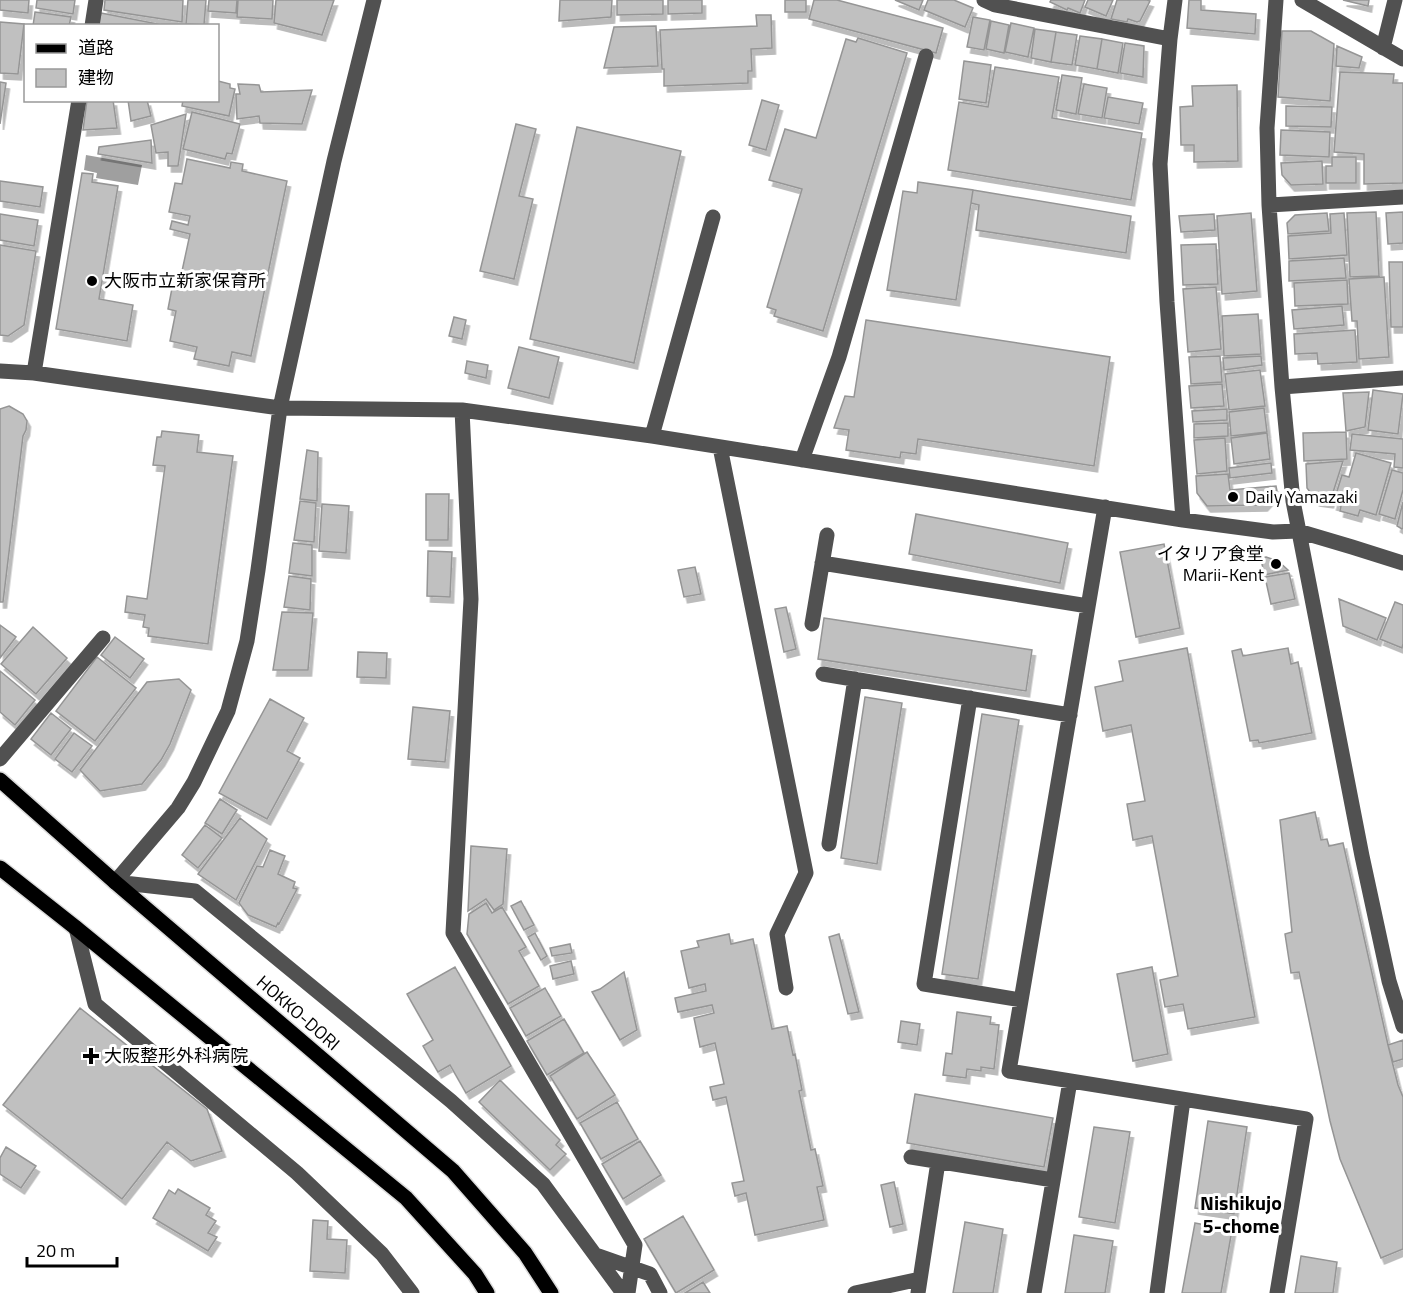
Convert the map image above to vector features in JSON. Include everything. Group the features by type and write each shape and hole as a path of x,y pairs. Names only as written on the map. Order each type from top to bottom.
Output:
{"main road":[{"name":"HOKKO-DORI","path":"0,780 115,882 453,1172 525,1253 551,1293"},
{"path":"0,868 406,1198 475,1274 487,1293"}],"street":[{"path":"92,24 96,0"},
{"path":"115,882 178,808 194,782 228,711 247,641 280,408 334,161 375,0"},
{"path":"984,0 995,5 1170,39"},
{"path":"1175,0 1160,164 1167,302 1183,520"},
{"path":"1276,0 1267,128 1269,205 1293,501 1362,856 1389,981 1403,1026"},
{"path":"1302,0 1403,58"},
{"path":"1383,48 1395,0"},
{"path":"802,460 839,357 926,56"},
{"path":"34,373 80,102"},
{"path":"1269,205 1403,198"},
{"path":"652,436 713,217"},
{"path":"0,371 34,373 280,408 462,410 652,436 1183,520 1274,531 1299,531 1403,563"},
{"path":"1282,387 1403,378"},
{"path":"462,410 471,599 453,933 635,1245 628,1293"},
{"path":"720,447 806,873 777,934 786,988"},
{"path":"1105,507 1009,1071 1306,1119 1277,1293"},
{"path":"812,624 827,535"},
{"path":"822,563 1088,606"},
{"path":"0,759 103,638"},
{"path":"823,674 1070,715"},
{"path":"829,844 855,680"},
{"path":"970,698 924,984 1021,1000"},
{"path":"115,882 195,891 451,1101 535,1176 596,1255 622,1293"},
{"path":"76,928 95,1005 297,1173 382,1254 412,1293"},
{"path":"1034,1293 1070,1081"},
{"path":"1157,1293 1183,1100"},
{"path":"911,1157 1053,1180"},
{"path":"855,1293 919,1286 938,1162"},
{"path":"596,1255 650,1274 660,1293"}],"shaded area":[{"path":"86,155 142,165 138,185 96,178 97,173 84,170"}],"building":[{"path":"0,0 29,0 28,13 0,10"},
{"path":"37,0 75,0 73,14 36,8"},
{"path":"105,0 183,0 182,22 104,10"},
{"path":"188,0 206,0 204,24 186,24"},
{"path":"209,0 237,0 236,13 208,11"},
{"path":"238,0 273,0 272,19 237,17"},
{"path":"276,0 334,0 322,35 274,23"},
{"path":"560,0 612,0 611,17 559,21"},
{"path":"617,0 663,0 663,14 617,15"},
{"path":"668,0 702,0 702,13 668,14"},
{"path":"785,0 806,0 806,12 785,12"},
{"path":"814,0 837,0 943,28 936,53 809,19"},
{"path":"895,0 923,0 919,10"},
{"path":"928,0 954,0 973,8 965,27 924,10"},
{"path":"1051,0 1085,0 1080,13 1068,8 1067,10 1050,2"},
{"path":"1088,0 1113,0 1106,16 1085,7"},
{"path":"1117,0 1150,1 1140,21 1128,19 1127,22 1111,19"},
{"path":"1189,0 1201,0 1201,10 1256,14 1255,34 1187,28"},
{"path":"1343,0 1369,0 1368,6"},
{"path":"35,12 71,17 69,24 33,24"},
{"path":"101,13 158,24 98,24"},
{"path":"756,15 771,15 772,48 751,49 752,71 748,71 748,83 664,86 660,30 757,26"},
{"path":"973,17 990,20 984,50 967,47"},
{"path":"991,21 1009,25 1004,53 986,49"},
{"path":"0,22 24,24 18,74 0,73"},
{"path":"1011,23 1034,28 1028,57 1005,52"},
{"path":"656,26 658,66 604,68 614,27"},
{"path":"1035,29 1056,32 1051,62 1031,58"},
{"path":"1282,31 1311,31 1334,44 1330,101 1278,97"},
{"path":"1056,32 1077,35 1072,65 1051,62"},
{"path":"1080,36 1102,39 1097,69 1075,65"},
{"path":"858,38 907,53 823,331 774,316 776,310 767,307 802,189 769,180 785,129 816,138 846,39 856,42"},
{"path":"1102,39 1123,43 1118,73 1097,69"},
{"path":"1125,43 1144,46 1143,77 1120,73"},
{"path":"1337,46 1362,57 1359,68 1336,66"},
{"path":"964,61 991,65 986,103 959,99"},
{"path":"995,67 1059,77 1052,118 1142,133 1131,200 948,170 959,102 988,107"},
{"path":"1340,72 1394,74 1393,83 1403,83 1403,183 1364,184 1364,154 1334,152"},
{"path":"1062,75 1082,78 1076,114 1056,110"},
{"path":"219,81 230,84 230,88 235,89 229,116 182,106 183,102 219,102"},
{"path":"0,82 6,83 0,124"},
{"path":"238,84 259,85 261,92 312,90 302,124 260,123 259,116 237,119 236,94 240,94"},
{"path":"1084,84 1107,88 1102,118 1078,114"},
{"path":"1237,85 1238,161 1194,162 1194,145 1181,145 1180,107 1193,106 1192,86"},
{"path":"1108,97 1143,103 1139,124 1104,118"},
{"path":"762,100 779,105 766,150 749,145"},
{"path":"87,102 113,102 117,128 83,130"},
{"path":"128,102 148,102 151,116 131,121"},
{"path":"1286,106 1332,107 1331,127 1286,126"},
{"path":"192,112 240,124 232,154 227,153 225,159 183,149"},
{"path":"186,114 178,166 168,166 168,152 156,153 151,125"},
{"path":"516,124 536,129 519,196 533,199 514,279 480,271"},
{"path":"577,127 681,151 634,363 530,339"},
{"path":"1281,130 1330,132 1329,157 1280,155"},
{"path":"151,140 152,163 98,154 99,147"},
{"path":"1332,157 1356,157 1356,183 1326,183 1326,166 1332,166"},
{"path":"187,159 230,168 231,162 243,164 242,171 287,181 251,356 232,352 229,366 194,359 197,347 170,341 176,311 168,309 173,283 179,285 190,234 170,229 172,221 188,225 190,216 169,212 175,183 182,184"},
{"path":"1322,161 1323,184 1291,185 1282,175 1281,163"},
{"path":"82,173 93,174 92,182 118,186 99,299 133,305 127,341 56,329"},
{"path":"0,181 43,187 40,207 0,201"},
{"path":"918,182 973,190 956,300 887,290 903,191 917,193"},
{"path":"973,190 1131,216 1126,253 976,230 979,205 971,203"},
{"path":"1376,212 1379,276 1350,277 1347,213"},
{"path":"1403,212 1403,243 1388,244 1386,213"},
{"path":"1251,213 1257,291 1222,294 1217,216"},
{"path":"1327,213 1329,231 1288,234 1287,223 1295,215"},
{"path":"1344,213 1347,255 1289,259 1288,236 1331,233 1330,214"},
{"path":"0,214 38,220 34,246 0,240"},
{"path":"1214,214 1215,230 1181,232 1179,216"},
{"path":"1216,244 1218,284 1183,285 1181,245"},
{"path":"0,245 36,251 24,325 8,336 0,335"},
{"path":"1344,258 1346,278 1289,281 1289,261"},
{"path":"1389,262 1403,262 1403,327 1391,327"},
{"path":"1384,277 1389,357 1359,359 1357,321 1352,321 1349,279"},
{"path":"1347,280 1348,304 1295,306 1294,283"},
{"path":"1216,287 1221,349 1188,352 1183,289"},
{"path":"1342,306 1344,325 1294,329 1292,310"},
{"path":"1258,314 1261,354 1224,356 1222,316"},
{"path":"454,317 466,320 462,339 449,336"},
{"path":"866,320 1110,357 1094,466 918,439 916,454 901,452 900,458 846,450 849,430 834,428 845,396 854,397"},
{"path":"1355,330 1357,362 1318,364 1317,353 1295,354 1294,334"},
{"path":"519,347 559,357 549,398 508,388"},
{"path":"1220,356 1222,382 1191,384 1189,357"},
{"path":"1261,356 1262,365 1224,370 1223,358"},
{"path":"467,361 488,365 486,378 465,373"},
{"path":"1260,370 1265,406 1229,410 1225,374"},
{"path":"1222,384 1224,406 1191,408 1189,386"},
{"path":"1373,390 1403,394 1398,434 1368,430"},
{"path":"1369,392 1365,427 1346,431 1343,393"},
{"path":"9,406 23,414 27,421 23,436 3,602 0,602 0,409"},
{"path":"1264,408 1267,432 1231,436 1229,412"},
{"path":"1227,409 1227,420 1193,422 1192,411"},
{"path":"1228,423 1228,436 1194,438 1194,424"},
{"path":"162,431 199,435 197,452 233,456 208,644 148,636 149,628 143,627 145,615 125,612 127,596 147,599 165,466 153,465 157,437 161,437"},
{"path":"1346,432 1347,459 1304,461 1303,433"},
{"path":"1267,433 1270,459 1234,464 1231,438"},
{"path":"1352,434 1403,439 1403,468 1394,467 1395,454 1350,450"},
{"path":"1225,438 1227,471 1197,474 1194,440"},
{"path":"307,450 318,452 317,501 300,499"},
{"path":"1356,453 1391,463 1376,515 1360,510 1358,516 1340,511 1341,506 1333,504 1342,475 1349,477"},
{"path":"1343,461 1330,502 1316,500 1307,488 1306,464"},
{"path":"1271,463 1272,473 1230,478 1229,468"},
{"path":"1392,470 1403,473 1403,490 1395,519 1379,514"},
{"path":"1228,474 1230,490 1276,486 1277,491 1264,505 1207,506 1197,493 1196,476"},
{"path":"426,494 449,494 448,540 426,540"},
{"path":"300,501 316,503 314,542 294,540"},
{"path":"1403,502 1403,528 1402,529 1397,526"},
{"path":"322,504 349,506 346,553 319,551"},
{"path":"916,514 1068,543 1060,583 909,554"},
{"path":"293,543 312,545 312,576 289,573"},
{"path":"1164,544 1180,628 1136,637 1120,552"},
{"path":"428,551 452,552 450,597 427,596"},
{"path":"1266,557 1278,561 1288,570 1264,575 1261,558"},
{"path":"695,567 701,594 684,597 678,570"},
{"path":"1289,573 1295,599 1271,604 1265,577"},
{"path":"289,576 311,579 310,610 284,607"},
{"path":"1339,599 1386,618 1377,640 1343,626"},
{"path":"1395,602 1403,605 1402,648 1380,639"},
{"path":"786,607 796,649 784,652 775,609"},
{"path":"282,612 313,613 308,670 273,670"},
{"path":"824,618 1032,650 1026,691 818,659"},
{"path":"0,625 16,637 0,658"},
{"path":"33,627 67,658 36,694 1,664"},
{"path":"115,637 144,659 130,678 101,655"},
{"path":"1187,648 1255,1017 1188,1029 1183,1004 1165,1007 1160,980 1178,976 1152,836 1133,840 1127,804 1145,801 1131,725 1103,731 1095,687 1123,681 1119,661"},
{"path":"1288,648 1291,664 1298,662 1312,733 1259,743 1258,740 1250,741 1232,651 1241,649 1243,656"},
{"path":"358,652 387,653 386,678 357,677"},
{"path":"97,657 136,688 95,741 56,711"},
{"path":"0,671 35,700 15,725 0,712"},
{"path":"179,679 191,690 170,744 161,760 142,784 100,791 80,770 147,682"},
{"path":"865,697 902,703 877,864 841,858"},
{"path":"270,699 304,718 287,751 300,758 267,819 219,793"},
{"path":"413,707 450,711 445,762 408,759"},
{"path":"51,713 71,729 51,755 31,739"},
{"path":"982,714 1019,720 978,979 942,974"},
{"path":"74,733 92,746 72,772 55,759"},
{"path":"220,799 237,810 222,834 205,823"},
{"path":"1315,812 1321,840 1327,839 1329,846 1343,843 1388,1045 1403,1097 1403,1249 1381,1258 1340,1159 1299,972 1291,973 1285,934 1292,932 1280,820"},
{"path":"240,818 267,839 236,900 198,874"},
{"path":"205,825 222,838 198,868 182,855"},
{"path":"471,846 507,849 503,904 494,910 486,899 468,911"},
{"path":"270,850 285,856 278,874 295,882 293,888 297,889 276,927 248,915 239,903 257,866 263,867"},
{"path":"521,901 534,925 524,930 511,906"},
{"path":"486,903 492,913 502,907 526,947 519,951 539,986 508,1004 467,934 469,914"},
{"path":"535,933 547,956 541,960 528,937"},
{"path":"729,934 731,944 753,939 772,1029 787,1026 802,1090 799,1091 811,1150 815,1149 823,1186 817,1187 824,1220 755,1235 746,1193 735,1196 732,1183 744,1181 726,1097 713,1100 710,1087 724,1084 715,1043 700,1047 694,1018 714,1013 712,1005 678,1012 675,998 706,991 705,984 689,988 681,951 699,947 697,941"},
{"path":"839,934 859,1012 848,1014 829,937"},
{"path":"570,944 572,953 552,956 550,948"},
{"path":"571,961 574,974 553,979 550,966"},
{"path":"455,967 511,1066 466,1093 450,1065 438,1072 423,1046 433,1040 407,994"},
{"path":"1152,967 1168,1054 1133,1061 1117,974"},
{"path":"624,972 637,1030 620,1040 592,992"},
{"path":"545,988 561,1016 526,1036 510,1008"},
{"name":"大阪整形外科病院","path":"80,1008 207,1109 222,1151 191,1161 167,1142 122,1199 3,1105"},
{"path":"957,1012 991,1017 990,1024 999,1025 994,1069 981,1067 981,1071 967,1069 966,1078 943,1075 946,1053 952,1054"},
{"path":"564,1019 584,1053 547,1075 527,1041"},
{"path":"901,1021 920,1024 917,1045 898,1042"},
{"path":"1403,1040 1403,1059 1393,1062 1388,1045"},
{"path":"587,1052 615,1095 577,1119 550,1076"},
{"path":"500,1080 560,1140 556,1145 566,1154 550,1170 479,1102"},
{"path":"915,1094 1053,1118 1044,1167 907,1143"},
{"path":"617,1102 638,1139 601,1159 580,1123"},
{"path":"1208,1121 1247,1127 1234,1214 1195,1208"},
{"path":"1094,1127 1130,1132 1115,1223 1079,1217"},
{"path":"640,1141 661,1175 623,1199 602,1164"},
{"path":"6,1147 36,1166 21,1188 0,1174 0,1158"},
{"path":"894,1182 903,1224 890,1227 881,1185"},
{"path":"178,1189 210,1208 206,1215 216,1221 208,1233 217,1237 208,1251 153,1218 169,1190 175,1194"},
{"path":"683,1216 714,1270 676,1293 644,1239"},
{"path":"313,1220 328,1221 327,1239 347,1240 345,1273 310,1271"},
{"path":"965,1222 1003,1229 993,1293 953,1293"},
{"path":"1195,1223 1232,1230 1221,1293 1182,1293"},
{"path":"1074,1235 1113,1241 1105,1293 1065,1293"},
{"path":"1301,1256 1337,1262 1333,1293 1295,1293"},
{"path":"703,1282 710,1293 685,1293"}],"place":[{"name":"大阪市立新家保育所","path":"92,281"},
{"name":"Daily Yamazaki","path":"1233,497"},
{"name":"イタリア食堂 Marii-Kent","path":"1276,564"},
{"name":"大阪整形外科病院","path":"91,1056"}],"district":[{"name":"Nishikujo 5-chome","path":"1241,1214"}]}
